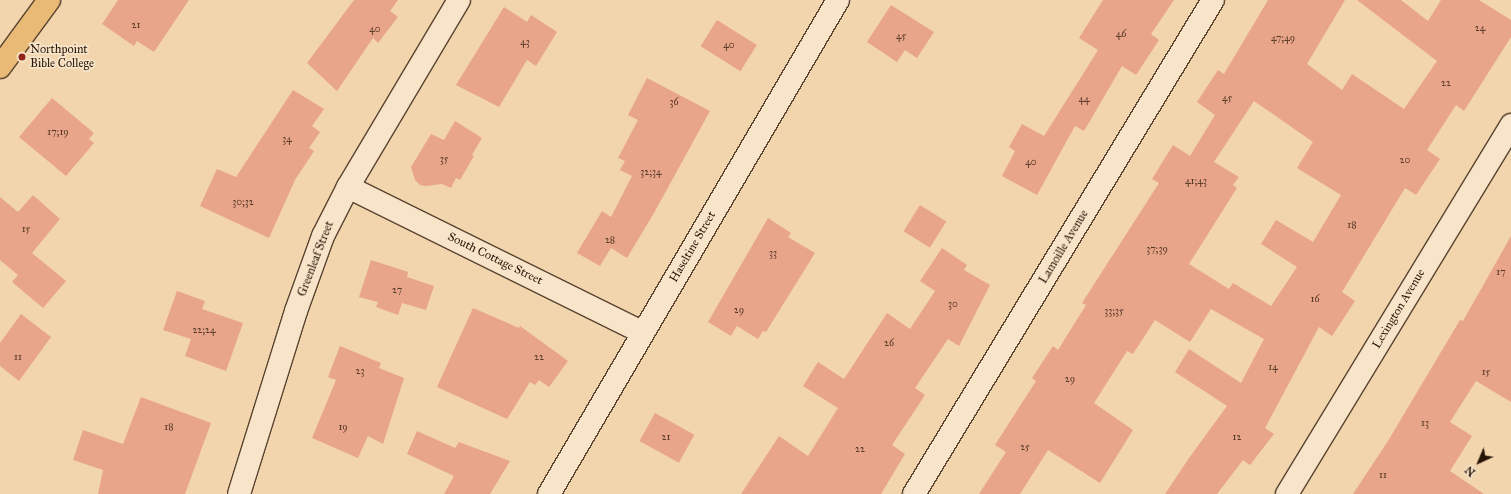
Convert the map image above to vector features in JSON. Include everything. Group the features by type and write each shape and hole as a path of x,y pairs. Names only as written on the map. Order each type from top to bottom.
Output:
{"main road":[{"path":"0,67 49,0"}],"street":[{"name":"Greenleaf Street","path":"239,494 296,311 320,243 348,187 459,0"},
{"name":"Haseltine Street","path":"549,494 642,332 838,0"},
{"name":"Lamoille Avenue","path":"914,494 1213,0"},
{"name":"Lexington Avenue","path":"1287,494 1511,125"},
{"name":"South Cottage Street","path":"348,187 642,332"}],"building":[{"path":"118,0 189,0 154,52 137,41 134,46 102,24"},
{"path":"354,0 398,0 390,11 398,17 378,43 373,38 337,91 307,63"},
{"path":"1103,0 1174,0 1151,34 1159,40 1136,75 1122,66 1084,131 1075,126 1037,195 1002,176 1015,151 1009,147 1022,124 1044,136 1098,50 1079,38"},
{"path":"1268,0 1345,0 1307,64 1342,90 1352,74 1404,109 1437,61 1357,0 1401,0 1428,21 1441,0 1479,0 1511,20 1511,37 1464,111 1456,105 1427,150 1440,159 1416,195 1405,188 1342,292 1355,301 1332,336 1319,327 1265,428 1274,434 1250,465 1243,460 1217,494 1165,494 1227,406 1175,372 1189,349 1241,383 1264,339 1211,309 1190,342 1155,320 1133,354 1127,351 1094,403 1133,430 1100,483 1048,450 1020,494 979,494 1006,452 995,445 1036,381 1032,378 1053,346 1058,350 1086,305 1082,303 1159,183 1152,179 1173,145 1190,156 1215,115 1197,102 1218,70 1224,74","holes":["1254,101 1313,142 1297,168 1341,195 1313,242 1276,220 1261,244 1297,267 1271,306 1233,283 1229,289 1189,264 1237,188 1233,185 1239,177 1214,162"]},
{"path":"891,5 934,32 917,58 905,50 897,62 867,42"},
{"path":"504,7 527,22 531,15 557,32 536,66 527,60 499,107 456,85"},
{"path":"717,20 757,45 740,71 701,46"},
{"path":"647,78 710,111 654,213 627,258 611,248 600,266 577,253 602,211 611,217 632,176 620,170 625,161 618,158 638,120 628,115"},
{"path":"293,90 324,109 312,126 320,132 309,148 314,151 295,180 269,238 200,206 217,169 236,177"},
{"path":"52,98 94,133 89,139 94,143 66,176 19,137"},
{"path":"455,121 482,138 472,155 474,156 460,180 456,178 451,188 442,184 426,186 420,185 415,180 411,167 431,134 444,140"},
{"path":"33,195 60,219 32,253 66,281 43,308 12,282 18,275 0,260 0,197 18,212"},
{"path":"920,205 946,221 930,248 904,231"},
{"path":"768,218 791,233 788,237 815,253 766,332 763,331 758,339 737,326 731,336 708,322"},
{"path":"1511,236 1511,402 1476,381 1450,422 1472,436 1450,471 1484,494 1353,494 1388,441 1460,320 1463,321"},
{"path":"942,248 967,265 964,270 990,285 959,346 948,339 915,388 925,395 892,445 905,454 881,494 741,494 779,436 808,456 838,408 803,386 818,362 844,379 887,313 910,329 935,291 920,281"},
{"path":"371,260 408,272 407,277 434,286 426,310 402,303 398,315 376,307 378,302 359,297"},
{"path":"177,291 205,301 202,309 243,323 226,371 185,356 191,339 163,330"},
{"path":"473,308 519,328 520,326 568,361 549,387 539,380 535,385 530,382 507,419 437,387"},
{"path":"21,314 51,337 19,381 0,366 0,343"},
{"path":"340,346 381,363 379,368 404,378 383,444 368,436 358,458 312,438 336,380 328,377"},
{"path":"141,397 211,423 185,494 98,494 103,470 73,460 83,430 123,444"},
{"path":"655,413 694,435 679,463 639,441"},
{"path":"417,431 455,448 459,442 510,461 490,494 444,494 454,476 407,454"}],"place":[{"name":"Northpoint Bible College","path":"22,57"}]}
